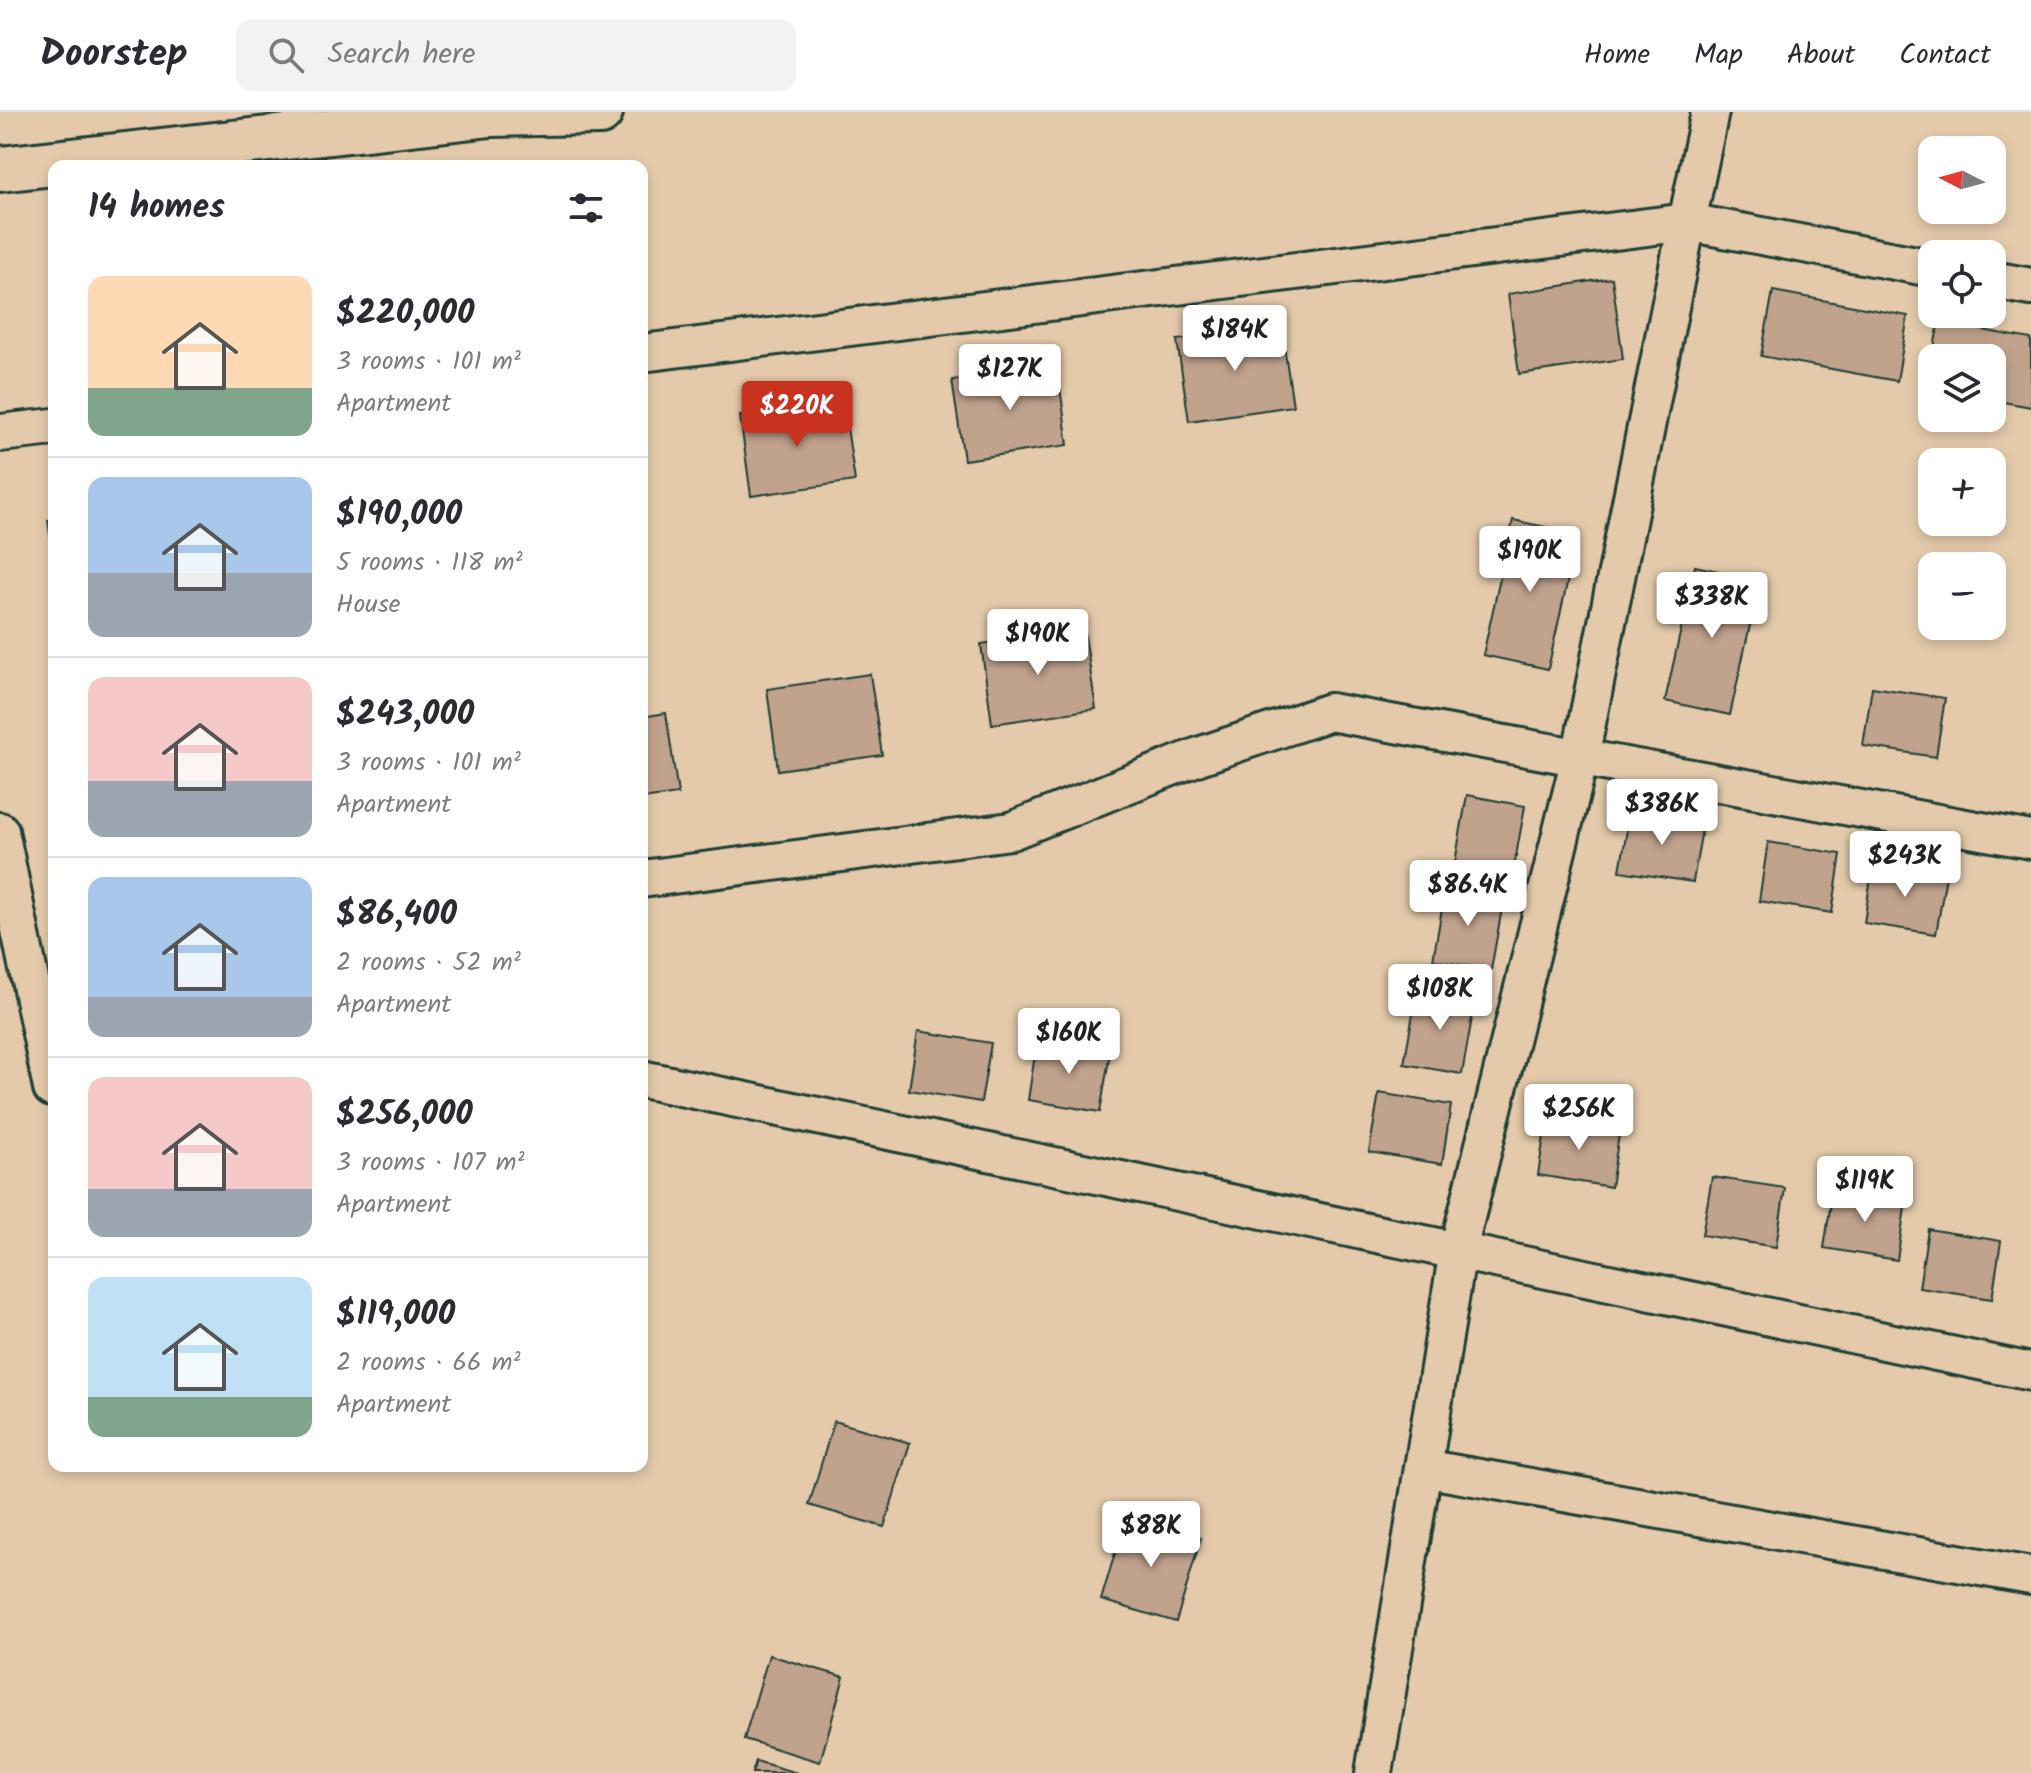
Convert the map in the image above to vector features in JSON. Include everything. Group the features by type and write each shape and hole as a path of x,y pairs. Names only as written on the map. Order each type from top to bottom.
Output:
{"main road":[{"path":"80,160 491,114 600,112"},
{"path":"0,169 48,164"}],"street":[{"path":"1374,1773 1458,1250 1580,758 1710,112"},
{"path":"648,352 1687,222 1918,265"},
{"path":"2006,283 2031,287"},
{"path":"0,433 48,428"},
{"path":"648,878 1011,831 1199,756 1330,712 2031,840"},
{"path":"0,831 40,957 48,1044"},
{"path":"648,1080 2031,1372"},
{"path":"1423,1468 2031,1576"}],"building":[{"path":"1612,278 1623,359 1519,374 1508,294"},
{"path":"1773,291 1908,316 1897,381 1761,356"},
{"path":"1281,325 1293,406 1189,421 1177,340"},
{"path":"1938,328 1971,328 2031,339 2031,407 2006,403 2006,344 1935,344"},
{"path":"1057,365 1068,445 964,460 952,380"},
{"path":"843,401 855,481 751,496 740,416"},
{"path":"1513,520 1578,534 1548,669 1483,655"},
{"path":"1695,566 1760,580 1730,715 1665,701"},
{"path":"1084,629 1096,709 992,724 981,644"},
{"path":"870,674 882,755 778,770 767,689"},
{"path":"1872,687 1945,698 1936,757 1863,746"},
{"path":"666,713 678,794 648,798 648,716"},
{"path":"1467,795 1525,806 1512,878 1454,868"},
{"path":"1630,812 1703,823 1693,882 1620,871"},
{"path":"1768,842 1841,854 1832,913 1759,901"},
{"path":"1873,864 1946,876 1936,934 1864,923"},
{"path":"1446,886 1504,897 1491,970 1433,960"},
{"path":"1417,991 1475,1001 1462,1074 1404,1064"},
{"path":"918,1031 991,1043 981,1102 909,1090"},
{"path":"1037,1041 1110,1053 1100,1112 1028,1100"},
{"path":"1379,1093 1451,1105 1442,1164 1369,1152"},
{"path":"1547,1116 1620,1128 1611,1187 1538,1175"},
{"path":"1712,1177 1785,1188 1776,1247 1702,1235"},
{"path":"1833,1189 1906,1201 1897,1260 1824,1248"},
{"path":"1928,1229 2001,1241 1992,1299 1919,1288"},
{"path":"834,1421 910,1443 884,1527 809,1505"},
{"path":"1126,1516 1201,1538 1176,1622 1101,1600"},
{"path":"769,1655 844,1677 820,1762 744,1739"},
{"path":"756,1761 797,1773 752,1773"}]}
